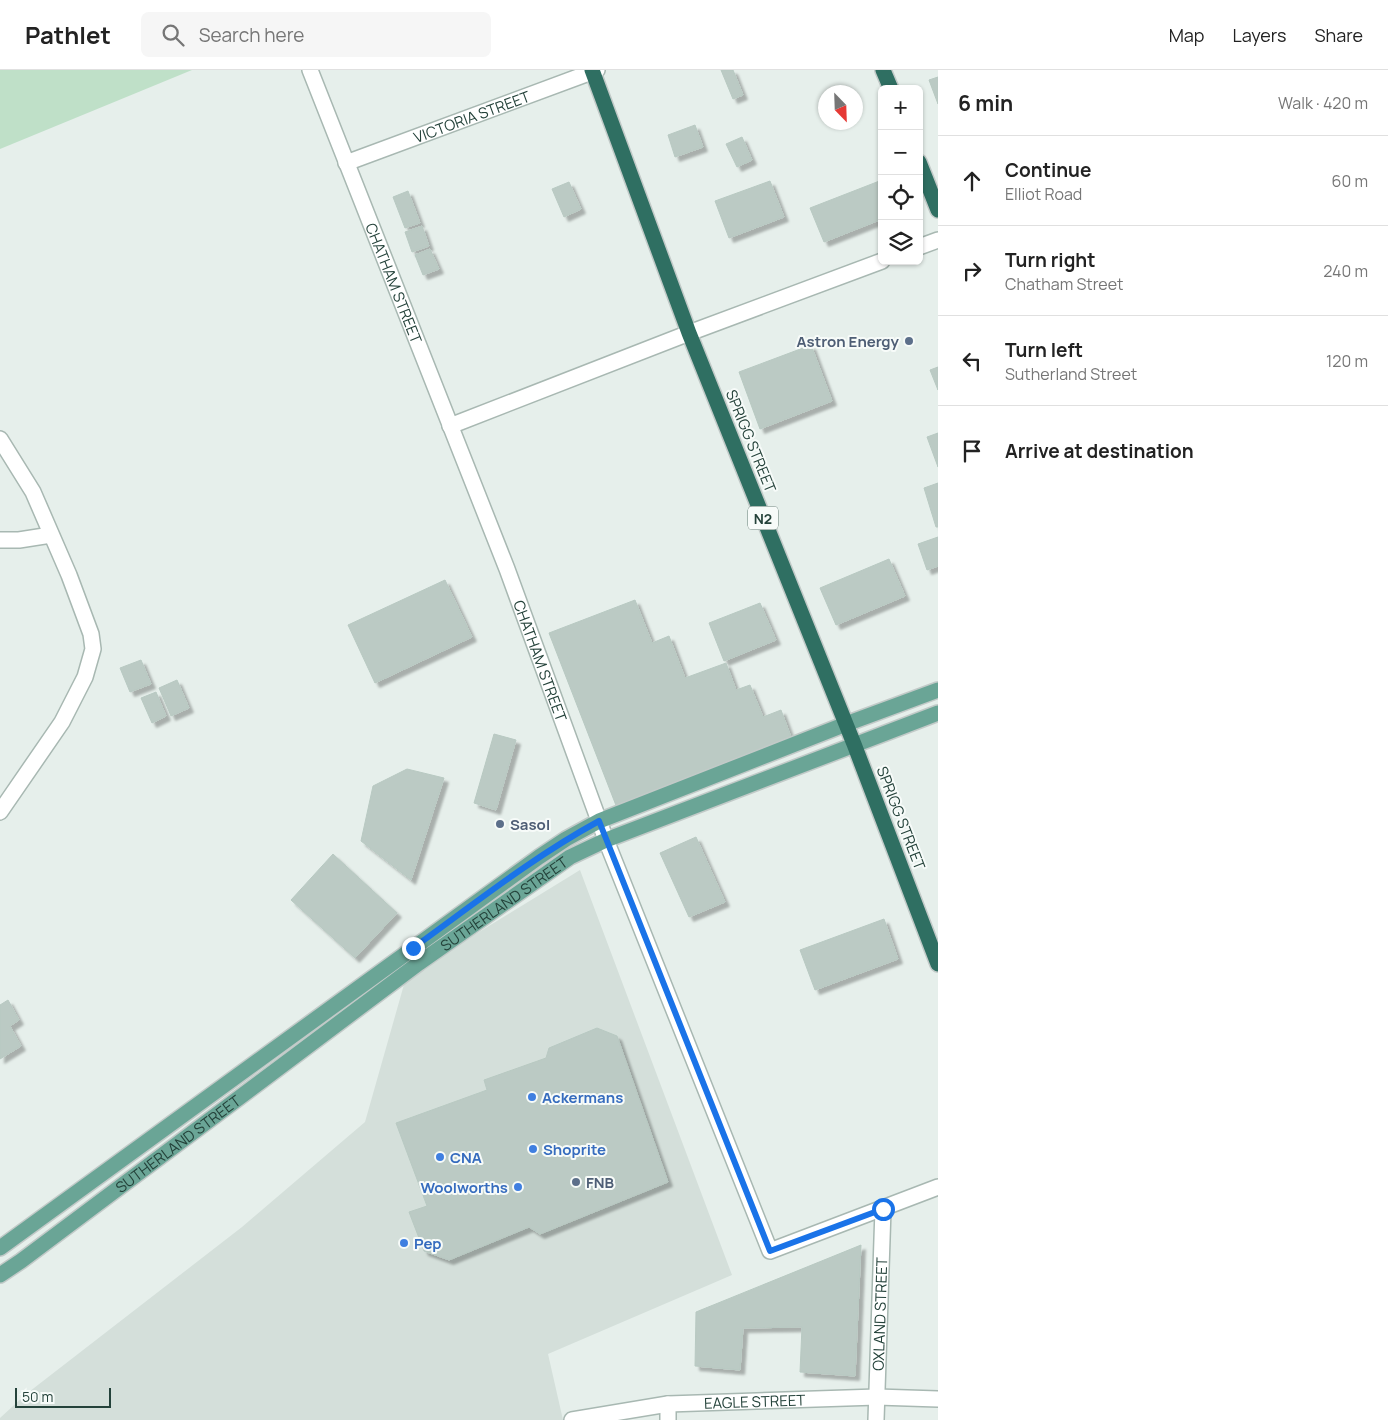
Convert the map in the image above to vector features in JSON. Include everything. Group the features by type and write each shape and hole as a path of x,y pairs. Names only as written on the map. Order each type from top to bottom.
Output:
{"highway":[{"path":"883,70 889,85"},
{"name":"SPRIGG STREET","path":"594,71 689,333 854,744 938,964"},
{"path":"923,172 938,210"}],"main road":[{"name":"SUTHERLAND STREET","path":"0,1248 566,839 599,821 938,690"},
{"name":"SUTHERLAND STREET","path":"0,1275 419,964 570,857 606,840 938,713"}],"street":[{"name":"CHATHAM STREET","path":"310,70 506,569 606,840 770,1251 883,1209"},
{"name":"VICTORIA STREET","path":"346,163 594,71"},
{"path":"923,246 938,240"},
{"path":"450,426 689,333 878,262"},
{"path":"0,439 33,492 69,575 91,634 93,649 85,677 62,722 0,812"},
{"path":"0,540 18,540 51,535"},
{"path":"883,1209 938,1187"},
{"name":"OXLAND STREET","path":"876,1420 883,1209"},
{"name":"EAGLE STREET","path":"572,1420 668,1404 877,1398 938,1400"},
{"path":"668,1404 668,1420"}],"shaded area":[{"path":"580,870 732,1275 548,1354 563,1420 0,1420 25,1395 242,1227 365,1122 405,981 448,951"}],"green space":[{"path":"0,70 192,70 0,149"}],"building":[{"path":"721,70 733,70 743,95 733,99"},
{"path":"938,77 938,104 929,80"},
{"path":"695,125 703,147 675,157 668,135"},
{"path":"742,137 752,160 737,167 726,144"},
{"path":"770,181 784,217 729,238 715,201"},
{"path":"569,182 581,209 564,217 552,189"},
{"path":"878,182 878,221 824,242 810,208"},
{"path":"408,191 420,223 405,228 393,197"},
{"path":"422,226 429,246 412,252 405,232"},
{"path":"430,249 439,269 423,275 415,255"},
{"path":"811,345 832,401 760,429 739,372"},
{"path":"938,367 938,390 930,370"},
{"path":"938,433 938,467 927,437"},
{"path":"938,483 938,527 936,527 924,488"},
{"path":"938,537 938,566 927,570 918,544"},
{"path":"889,559 905,596 836,625 820,588"},
{"path":"445,580 472,637 375,683 348,625"},
{"path":"635,600 652,643 669,636 685,678 726,663 736,690 750,685 763,717 781,710 792,740 617,808 549,633"},
{"path":"760,603 776,640 724,661 709,623"},
{"path":"141,660 151,684 130,692 120,668"},
{"path":"177,680 189,708 171,716 159,688"},
{"path":"156,692 166,716 152,723 141,698"},
{"path":"494,734 516,740 496,810 474,803"},
{"path":"407,769 444,778 411,880 361,841 373,786"},
{"path":"696,837 725,902 689,917 660,853"},
{"path":"333,854 397,913 355,958 291,900"},
{"path":"884,919 898,959 815,990 800,950"},
{"path":"8,1000 19,1020 10,1026 21,1046 0,1059 0,1005"},
{"path":"597,1028 617,1036 668,1182 540,1234 529,1227 449,1260 424,1251 409,1212 427,1206 396,1123 487,1090 484,1080 546,1058 549,1048"},
{"path":"861,1245 855,1376 800,1372 802,1327 743,1328 740,1370 695,1366 696,1312"}],"place":[{"name":"Astron Energy","path":"909,341"},
{"name":"Sasol","path":"500,824"},
{"name":"Ackermans","path":"532,1097"},
{"name":"Shoprite","path":"533,1149"},
{"name":"CNA","path":"440,1157"},
{"name":"FNB","path":"576,1182"},
{"name":"Woolworths","path":"518,1187"},
{"name":"Pep","path":"404,1243"}],"route":[{"path":"413,948 539,857 566,839 599,821 770,1251 883,1209"}]}
